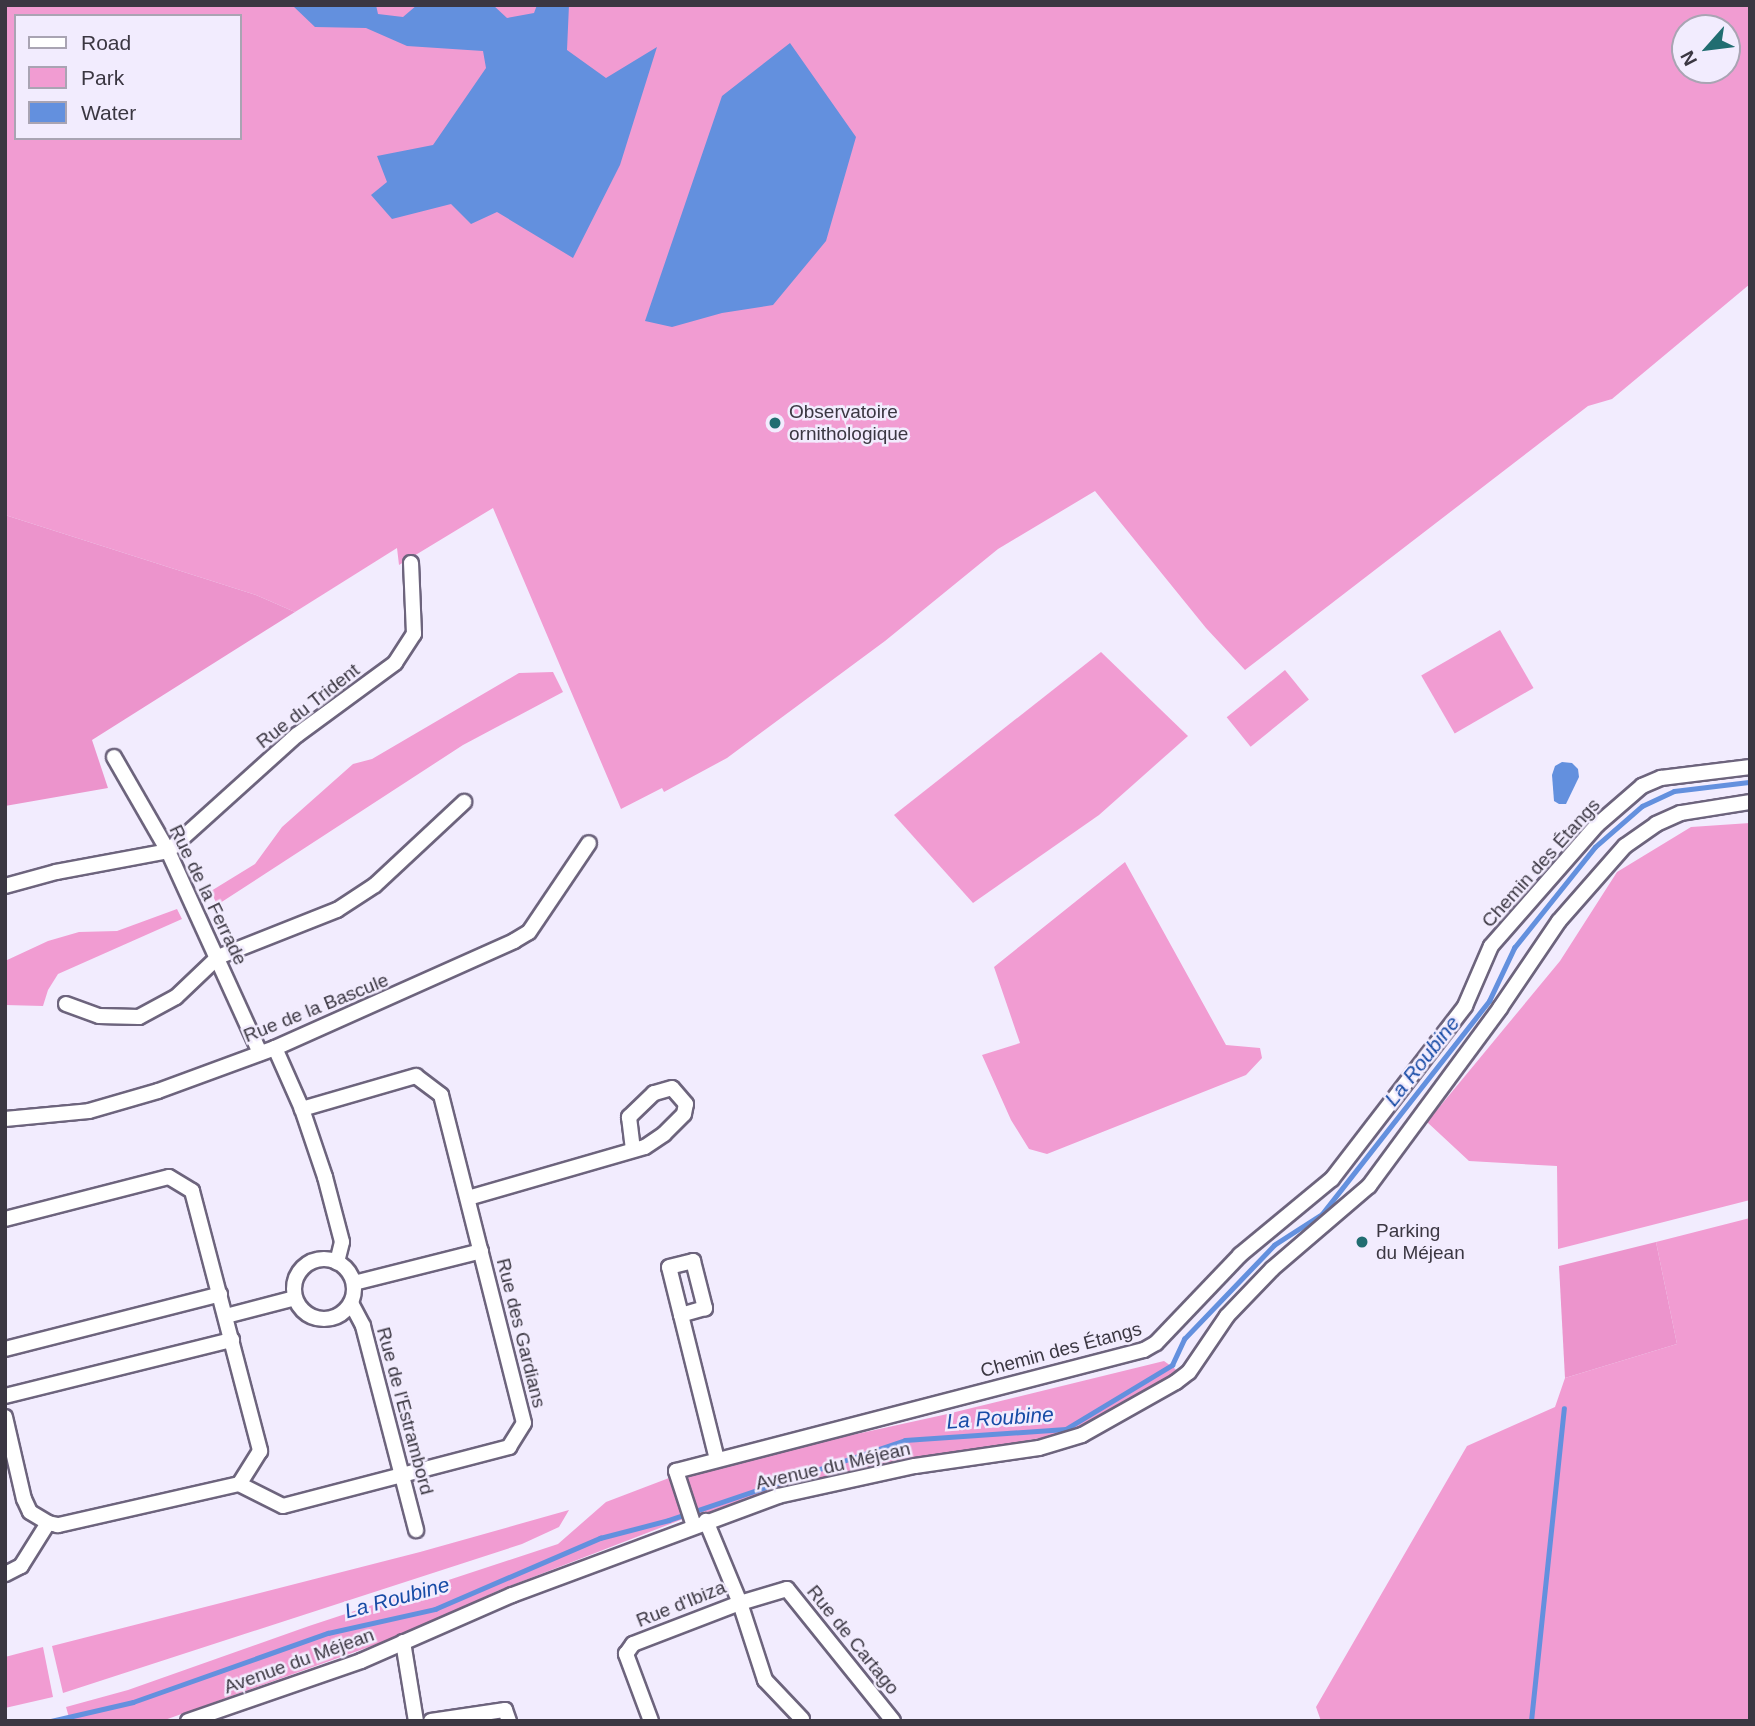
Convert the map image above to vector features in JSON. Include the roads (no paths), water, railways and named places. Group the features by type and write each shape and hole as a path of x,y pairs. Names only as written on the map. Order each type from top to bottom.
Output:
{"street":[{"name":"Rue du Trident","path":"168,851 297,735 395,663 414,634 411,563"},
{"name":"Rue de la Ferrade","path":"114,757 168,851 218,957 267,1050"},
{"name":"Chemin des Étangs","path":"678,1475 717,1459 1144,1350 1156,1343 1240,1255 1332,1179 1465,1006 1491,946 1597,825 1642,786 1661,778 1750,767"},
{"path":"66,1004 99,1016 139,1017 176,997 218,957 337,910 376,885 464,802"},
{"name":"Avenue du Méjean","path":"188,1721 361,1661 512,1595 700,1523 790,1493 915,1466 1050,1444 1082,1435 1177,1382 1189,1372 1227,1316 1272,1269 1369,1186 1500,1008 1559,921 1625,846 1656,824 1681,813 1750,802"},
{"name":"Rue de la Bascule","path":"5,1119 100,1108 158,1091 267,1050 412,989 529,932 589,844"},
{"path":"5,886 56,872 168,851"},
{"path":"267,1050 302,1109 325,1177 342,1242 337,1262"},
{"name":"Rue des Gardians","path":"239,1484 283,1506 509,1447 524,1423 440,1095 416,1076 302,1109"},
{"path":"468,1198 645,1147 664,1134 684,1114 686,1104 673,1088 663,1088 654,1093 629,1116 633,1150"},
{"path":"5,1219 169,1177 192,1191 260,1451 239,1484 58,1525 48,1523 30,1512 24,1499 5,1417"},
{"path":"354,1283 481,1251"},
{"path":"318,1260 337,1262 345,1268 354,1283 351,1303 337,1317 317,1319 307,1314 295,1298 296,1278 301,1270 318,1260"},
{"path":"5,1349 220,1294"},
{"path":"226,1316 295,1298"},
{"name":"Rue de l'Estrambord","path":"351,1303 363,1326 416,1530"},
{"path":"681,1315 717,1459"},
{"path":"5,1396 232,1340"},
{"name":"Rue d'Ibiza","path":"651,1721 626,1654 632,1644 740,1603 678,1475"},
{"path":"5,1574 21,1566 48,1523"},
{"name":"Rue de Cartago","path":"740,1603 787,1589 893,1721"},
{"path":"740,1603 765,1680 802,1719"},
{"path":"403,1642 416,1721"},
{"path":"431,1721 505,1710 509,1721"}],"water":[{"path":"376,5 378,14 403,17 417,5 493,5 507,18 534,13 537,5 569,5 567,50 606,78 657,47 620,165 573,258 497,212 471,224 451,204 392,219 371,195 387,182 377,156 433,145 486,68 483,51 407,46 366,28 315,27 293,6"},
{"path":"790,43 856,137 826,241 773,305 722,313 672,327 645,321 722,96"},
{"path":"1562,762 1572,763 1578,769 1579,777 1566,804 1554,801 1552,775 1555,766"}],"waterway":[{"name":"La Roubine","path":"51,1721 133,1702 328,1633 435,1609 600,1538 669,1520 905,1440 1066,1429 1172,1365 1184,1339 1274,1245 1322,1214 1489,1001 1514,948 1595,847 1642,806 1674,791 1750,782"},
{"path":"1531,1721 1564,1409"}],"place":[{"name":"Observatoire ornithologique","path":"775,423"},
{"name":"Parking du Méjean","path":"1362,1242"}]}
